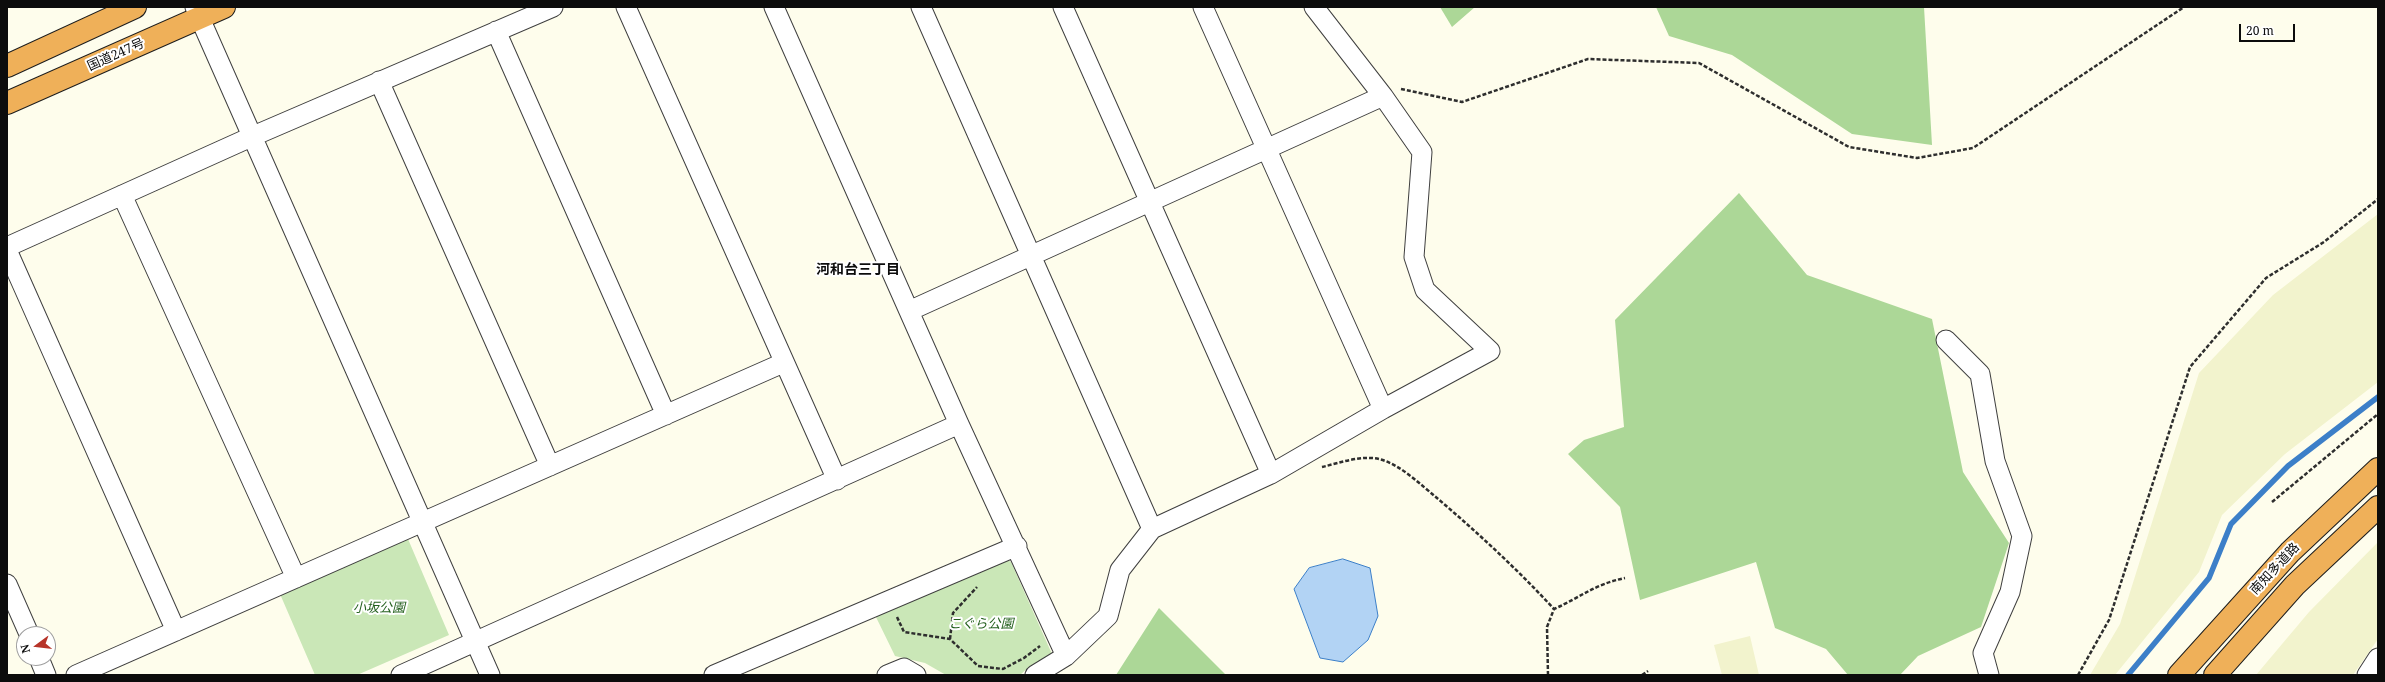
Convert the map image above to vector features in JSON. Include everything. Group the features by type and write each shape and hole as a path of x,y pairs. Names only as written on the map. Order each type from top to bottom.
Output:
{"highway":[{"path":"7,66 135,7"},
{"name":"国道247号","path":"7,104 197,13 224,7"},
{"name":"南知多道路","path":"2179,675 2290,552 2378,469"},
{"name":"南知多道路","path":"2215,675 2295,585 2378,507"}],"street":[{"path":"176,631 7,248 252,137 553,7"},
{"path":"626,7 783,363 837,480"},
{"path":"774,7 909,311 1066,656"},
{"path":"921,7 1152,529"},
{"path":"1063,7 1271,474"},
{"path":"1203,7 1383,409"},
{"path":"1035,675 1066,656 1108,616 1120,570 1152,529 1271,474 1383,409 1490,351 1425,290 1414,257 1422,152 1383,96 1314,7"},
{"path":"197,13 490,675"},
{"path":"496,31 666,415"},
{"path":"379,82 550,466"},
{"path":"909,311 1383,96"},
{"path":"122,195 296,578"},
{"path":"1946,340 1980,374 1995,461 2022,536 2010,592 1983,652 1989,675"},
{"path":"76,675 783,363"},
{"path":"401,675 960,424"},
{"path":"714,675 1017,546"},
{"path":"7,584 25,626"},
{"path":"2367,675 2378,658"},
{"path":"887,675 904,668 916,675"}],"path":[{"path":"1383,96 1393,87 1462,102 1588,59 1699,63 1849,147 1917,158 1973,148 2184,7"},
{"path":"2078,675 2109,620 2190,367 2266,278 2324,242 2378,199"},
{"path":"2272,502 2378,414"},
{"path":"1316,469 1365,458 1380,459 1394,466 1417,481 1503,555 1554,609"},
{"path":"1548,675 1548,627 1554,609 1575,600 1590,589 1605,582 1625,578"},
{"path":"950,639 953,613 976,587"},
{"path":"889,600 904,632 950,639 978,666 1003,669 1024,658 1057,636"},
{"path":"1642,675 1648,671"}],"green space":[{"path":"1440,7 1475,7 1452,27"},
{"path":"1656,7 1924,7 1932,145 1852,134 1732,55 1669,36"},
{"path":"1739,193 1807,275 1932,319 1963,472 2009,543 1981,627 1918,656 1900,675 1848,675 1826,649 1775,628 1756,562 1640,600 1620,507 1568,454 1584,440 1624,427 1615,320"},
{"path":"2378,214 2378,382 2285,454 2222,515 2199,572 2115,675 2090,675 2120,624 2199,373 2273,295"},
{"name":"小坂公園","path":"408,539 449,635 357,675 315,675 280,594"},
{"path":"2378,542 2378,639 2353,675 2256,675 2309,612"},
{"name":"こぐら公園","path":"1004,558 1011,562 1052,654 1030,666 1020,675 946,675 925,663 895,656 875,615"},
{"path":"1159,608 1226,675 1116,675"},
{"path":"1750,636 1759,675 1722,675 1714,645"}],"water":[{"path":"1343,559 1370,568 1378,616 1368,640 1343,662 1320,658 1294,589 1309,568"}],"waterway":[{"path":"2128,675 2209,578 2231,524 2288,466 2378,397"}],"district":[{"name":"河和台三丁目","path":"858,270"}]}
